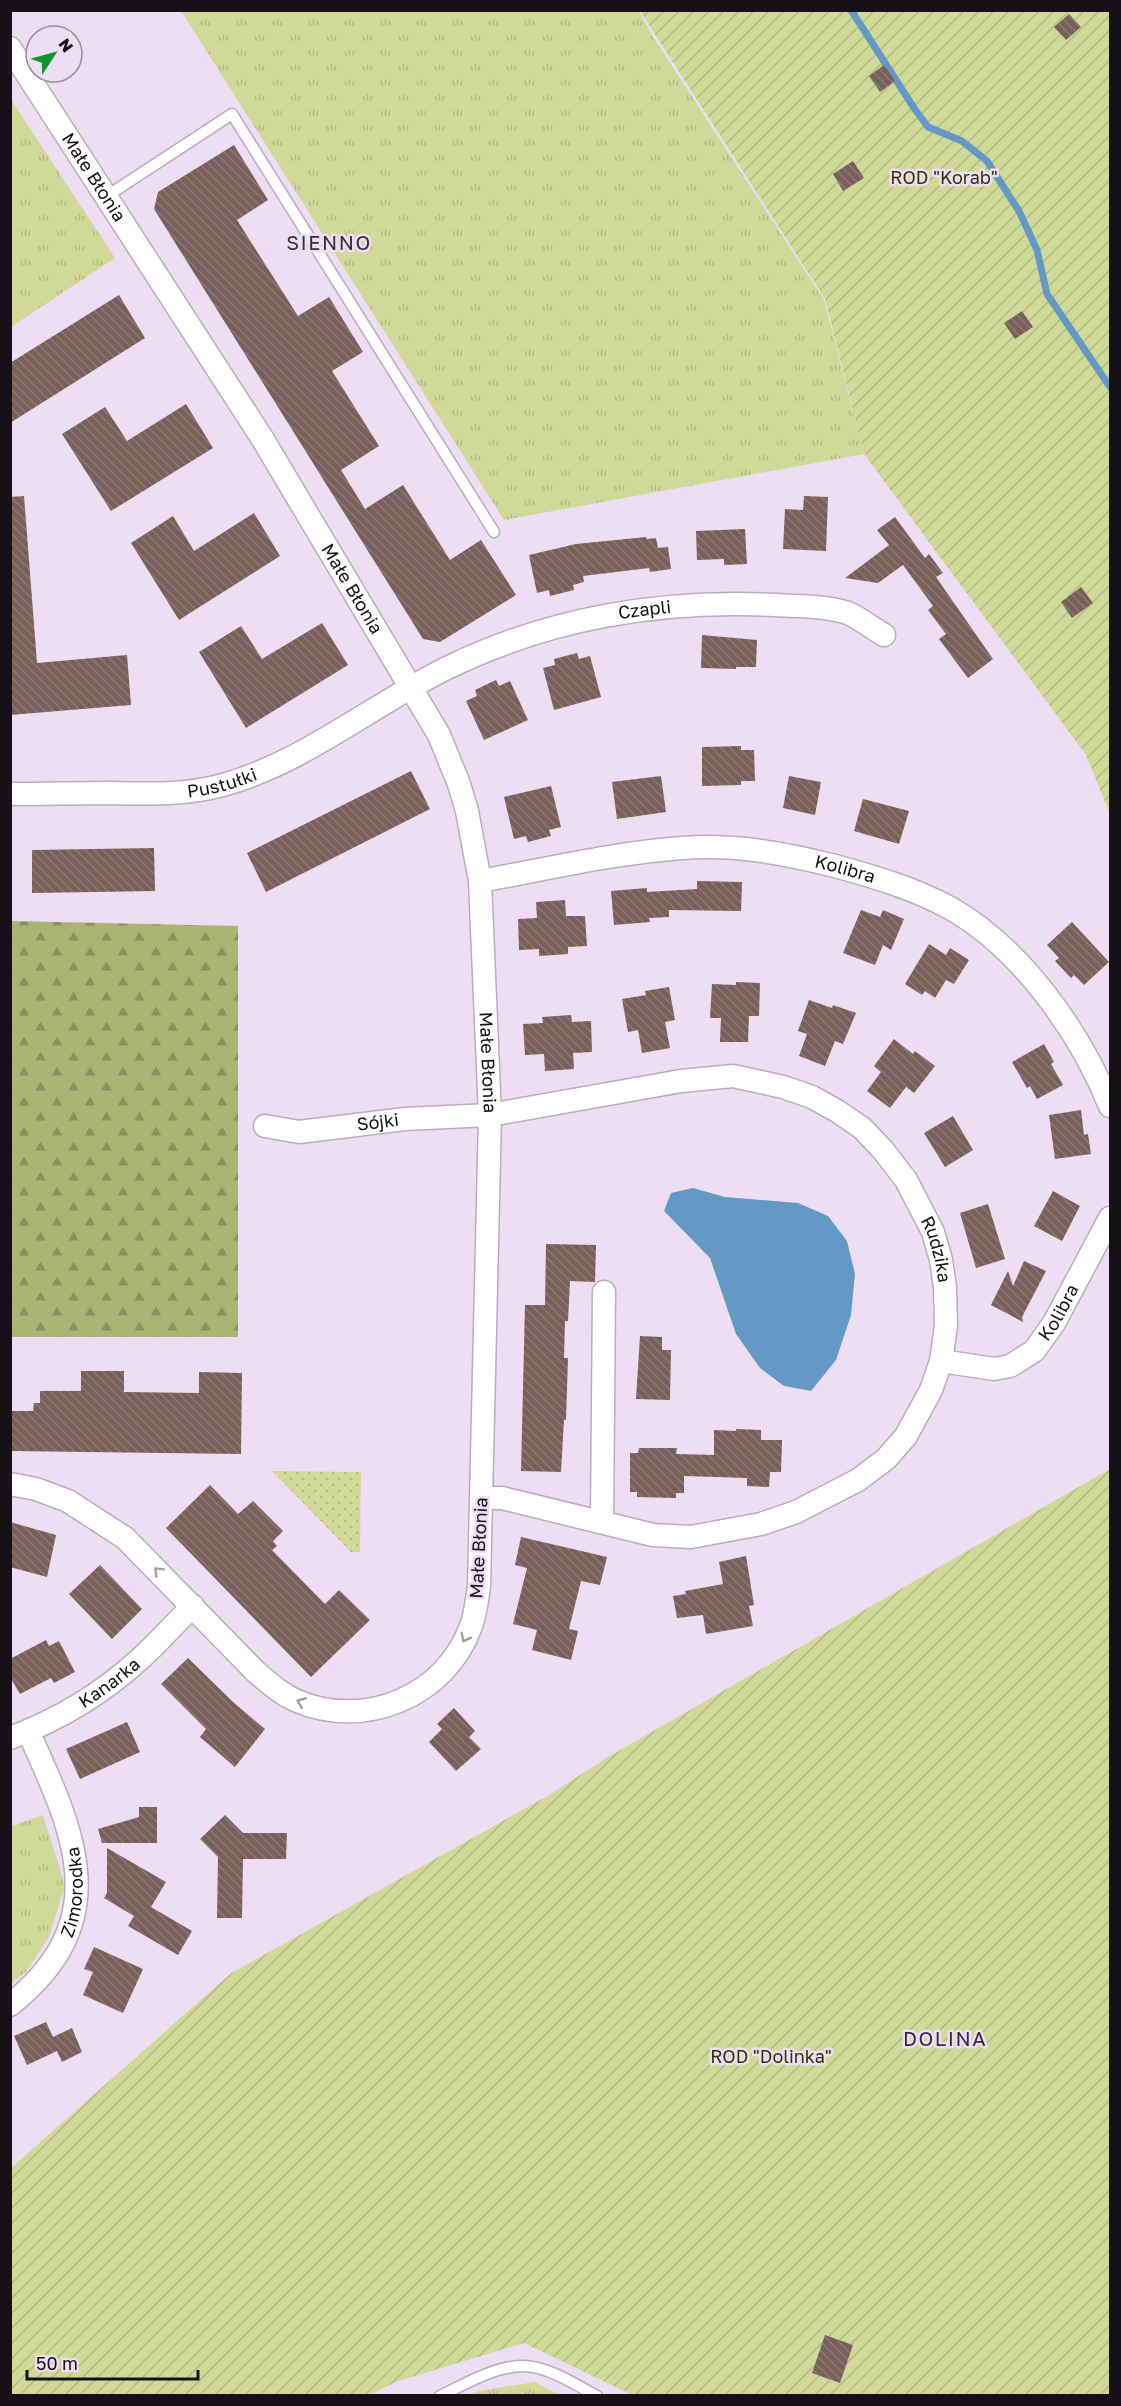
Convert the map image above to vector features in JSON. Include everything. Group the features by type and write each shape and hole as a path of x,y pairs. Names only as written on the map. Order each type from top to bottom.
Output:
{"street":[{"name":"Małe Błonia","path":"10,48 262,438 438,735 459,784 474,838 480,881 490,1115 479,1586 471,1627 459,1651 446,1669 430,1684 394,1704 354,1712 333,1711 297,1701 278,1691 256,1672 137,1549 90,1514 68,1501 36,1489 10,1484"},
{"name":"Czapli","path":"411,688 495,646 537,631 594,618 655,608 727,603 808,607 849,614 884,635"},
{"name":"Pustułki","path":"10,794 178,793 222,786 300,753 411,688"},
{"name":"Kolibra","path":"480,881 616,856 682,848 730,847 800,857 907,887 950,908 975,924 1030,977 1063,1018 1101,1083 1110,1106"},
{"name":"Rudzika","path":"482,1498 502,1498 653,1535 691,1537 762,1524 796,1512 858,1480 886,1459 906,1436 919,1415 941,1361 946,1326 941,1260 933,1232 920,1204 889,1158 862,1128 812,1097 783,1087 733,1076 681,1081 490,1115"},
{"name":"Sójki","path":"265,1125 299,1132 405,1119 490,1115"},
{"name":"Kolibra","path":"941,1361 993,1369 1010,1366 1034,1351 1054,1323 1110,1218"},
{"path":"602,1522 604,1292"},
{"name":"Kanarka","path":"19,1735 64,1714 122,1675 193,1606"},
{"name":"Zimorodka","path":"10,2005 27,1992 46,1971 61,1946 71,1922 78,1892 76,1862 61,1805 19,1735"}],"lane":[{"path":"107,196 232,114 494,532"},
{"path":"440,2396 500,2370 524,2366 544,2370 597,2396"}],"green space":[{"path":"181,11 639,11 652,35 824,300 864,454 504,520"},
{"name":"ROD \"Korab\"","path":"640,11 1110,11 1110,814 1086,755 864,454 825,299"},
{"path":"10,98 115,258 11,327 10,327"},
{"path":"11,921 238,926 238,1337 11,1337"},
{"name":"ROD \"Dolinka\"","path":"1110,1469 1110,2395 632,2395 524,2343 398,2381 370,2395 11,2395 10,2169 230,1974 549,1795 608,1757"},
{"path":"272,1471 361,1472 360,1552 351,1552"},
{"path":"43,1815 65,1885 49,1937 26,1972 11,1983 11,1826"},
{"path":"535,2382 559,2395 470,2395 479,2391"}],"water":[{"path":"693,1188 725,1197 798,1203 828,1216 847,1241 855,1274 851,1315 836,1360 811,1391 784,1386 760,1368 736,1334 710,1258 664,1211 671,1193"}],"building":[{"path":"1069,14 1081,27 1066,40 1054,27"},
{"path":"884,65 895,81 880,92 869,76"},
{"path":"234,145 268,200 237,220 298,316 329,297 363,352 332,371 379,446 341,470 365,509 403,485 450,560 481,540 516,595 440,642 423,639 154,209 158,192"},
{"path":"853,161 864,178 843,191 833,174"},
{"path":"119,295 145,338 10,423 10,363"},
{"path":"1022,311 1033,327 1015,339 1004,323"},
{"path":"186,404 213,448 111,511 62,434 105,407 127,441"},
{"path":"24,496 37,663 127,655 131,705 10,715 10,497"},
{"path":"804,496 828,497 826,551 783,549 785,509 803,510"},
{"path":"254,513 280,556 179,620 131,543 173,516 194,551"},
{"path":"895,517 925,558 929,554 943,573 936,577 993,659 968,678 939,639 946,634 928,610 933,606 903,565 878,583 845,578 889,545 877,530"},
{"path":"745,529 747,564 724,565 724,559 697,560 696,531"},
{"path":"646,537 647,539 656,538 658,548 668,547 671,569 650,572 649,568 583,576 584,582 573,585 574,590 550,596 549,590 537,593 529,555 576,544"},
{"path":"1081,587 1093,603 1072,618 1061,602"},
{"path":"322,623 348,665 246,728 199,652 241,626 262,659"},
{"path":"702,635 757,640 756,667 701,668"},
{"path":"577,653 579,659 590,656 601,697 554,710 543,668 555,665 554,659"},
{"path":"496,680 499,686 510,681 528,720 484,740 466,701 477,696 475,690"},
{"path":"741,746 741,750 754,750 755,781 741,781 741,785 702,786 702,747"},
{"path":"411,771 430,809 266,892 247,853"},
{"path":"661,776 666,812 617,819 612,782"},
{"path":"789,776 821,782 815,815 783,808"},
{"path":"551,786 561,827 549,830 551,836 528,842 526,836 514,839 504,797"},
{"path":"863,799 909,811 899,844 854,831"},
{"path":"154,848 155,891 32,893 32,850"},
{"path":"697,881 742,882 741,911 669,910 669,917 649,918 650,922 614,925 611,891 647,888 647,892 697,889"},
{"path":"565,900 566,916 585,916 587,946 568,947 568,954 539,956 539,949 519,950 518,919 537,918 536,902"},
{"path":"861,910 880,917 883,910 904,919 891,950 883,945 875,965 843,953"},
{"path":"1072,922 1109,962 1084,985 1074,975 1071,978 1055,961 1059,958 1047,945"},
{"path":"929,944 946,955 950,948 969,960 954,984 946,980 935,998 925,991 922,995 905,984"},
{"path":"736,982 760,983 759,1016 749,1016 748,1042 720,1042 721,1018 710,1018 712,984 736,985"},
{"path":"669,987 675,1020 665,1022 670,1048 642,1053 638,1030 628,1032 622,999 646,995 645,991"},
{"path":"809,1000 856,1013 843,1044 835,1041 825,1066 799,1056 807,1034 798,1031"},
{"path":"571,1015 572,1022 591,1021 592,1052 573,1053 574,1069 545,1071 544,1054 525,1055 523,1024 543,1023 542,1017"},
{"path":"894,1039 913,1054 915,1051 935,1066 914,1093 906,1087 890,1108 867,1091 881,1072 874,1066"},
{"path":"1044,1044 1054,1062 1051,1064 1063,1085 1037,1099 1030,1086 1027,1088 1012,1062"},
{"path":"1081,1110 1084,1135 1088,1134 1091,1154 1055,1159 1049,1115"},
{"path":"953,1116 973,1150 945,1167 924,1133"},
{"path":"1053,1191 1080,1206 1062,1241 1034,1226"},
{"path":"988,1204 1005,1259 976,1268 960,1213"},
{"path":"546,1244 596,1245 595,1282 570,1281 568,1321 565,1321 564,1358 568,1358 566,1420 564,1420 561,1472 521,1471 525,1305 545,1305"},
{"path":"1024,1261 1046,1271 1022,1317 1023,1322 991,1305 1008,1271 1013,1286"},
{"path":"640,1336 662,1337 662,1350 671,1350 670,1400 636,1399"},
{"path":"81,1371 124,1371 124,1392 199,1393 199,1372 242,1373 241,1454 10,1451 10,1411 33,1411 34,1403 40,1403 40,1391 81,1391"},
{"path":"736,1429 761,1430 761,1440 782,1440 781,1472 770,1472 769,1487 747,1486 747,1478 684,1476 684,1493 676,1493 676,1498 637,1497 637,1492 630,1492 630,1453 638,1453 639,1448 677,1448 676,1454 714,1455 714,1430 736,1431"},
{"path":"210,1485 238,1514 253,1501 283,1531 273,1541 277,1546 272,1550 325,1604 339,1590 370,1620 311,1677 166,1528"},
{"path":"10,1522 56,1535 47,1577 10,1567"},
{"path":"521,1537 607,1557 600,1585 581,1581 569,1629 578,1631 571,1660 532,1650 537,1630 513,1624 527,1568 515,1565"},
{"path":"746,1556 754,1605 749,1606 753,1626 706,1634 703,1615 677,1618 673,1596 686,1594 685,1591 723,1584 719,1562"},
{"path":"100,1565 142,1609 112,1639 69,1594"},
{"path":"46,1640 49,1646 59,1641 75,1672 54,1683 51,1678 20,1694 10,1677 10,1659"},
{"path":"188,1658 233,1702 265,1729 235,1767 200,1737 206,1729 161,1684"},
{"path":"454,1708 475,1731 469,1737 481,1749 456,1771 429,1742 442,1729 437,1724"},
{"path":"127,1722 140,1752 80,1779 66,1749"},
{"path":"139,1807 157,1807 157,1843 102,1843 98,1829 139,1817"},
{"path":"225,1815 243,1833 287,1833 286,1859 243,1859 242,1918 217,1918 218,1857 200,1839"},
{"path":"107,1848 166,1882 151,1907 192,1931 178,1955 128,1926 134,1916 104,1898 107,1893"},
{"path":"94,1947 143,1969 123,2013 83,1995 93,1972 84,1969"},
{"path":"46,2022 53,2037 72,2028 82,2052 62,2062 57,2051 27,2065 14,2036"},
{"path":"825,2335 853,2345 840,2383 812,2373"}],"waterway":[{"path":"851,10 928,127 962,141 987,161 1019,211 1037,250 1047,294 1110,387"}],"district":[{"name":"SIENNO","path":"329,243"},
{"name":"DOLINA","path":"945,2039"}]}
